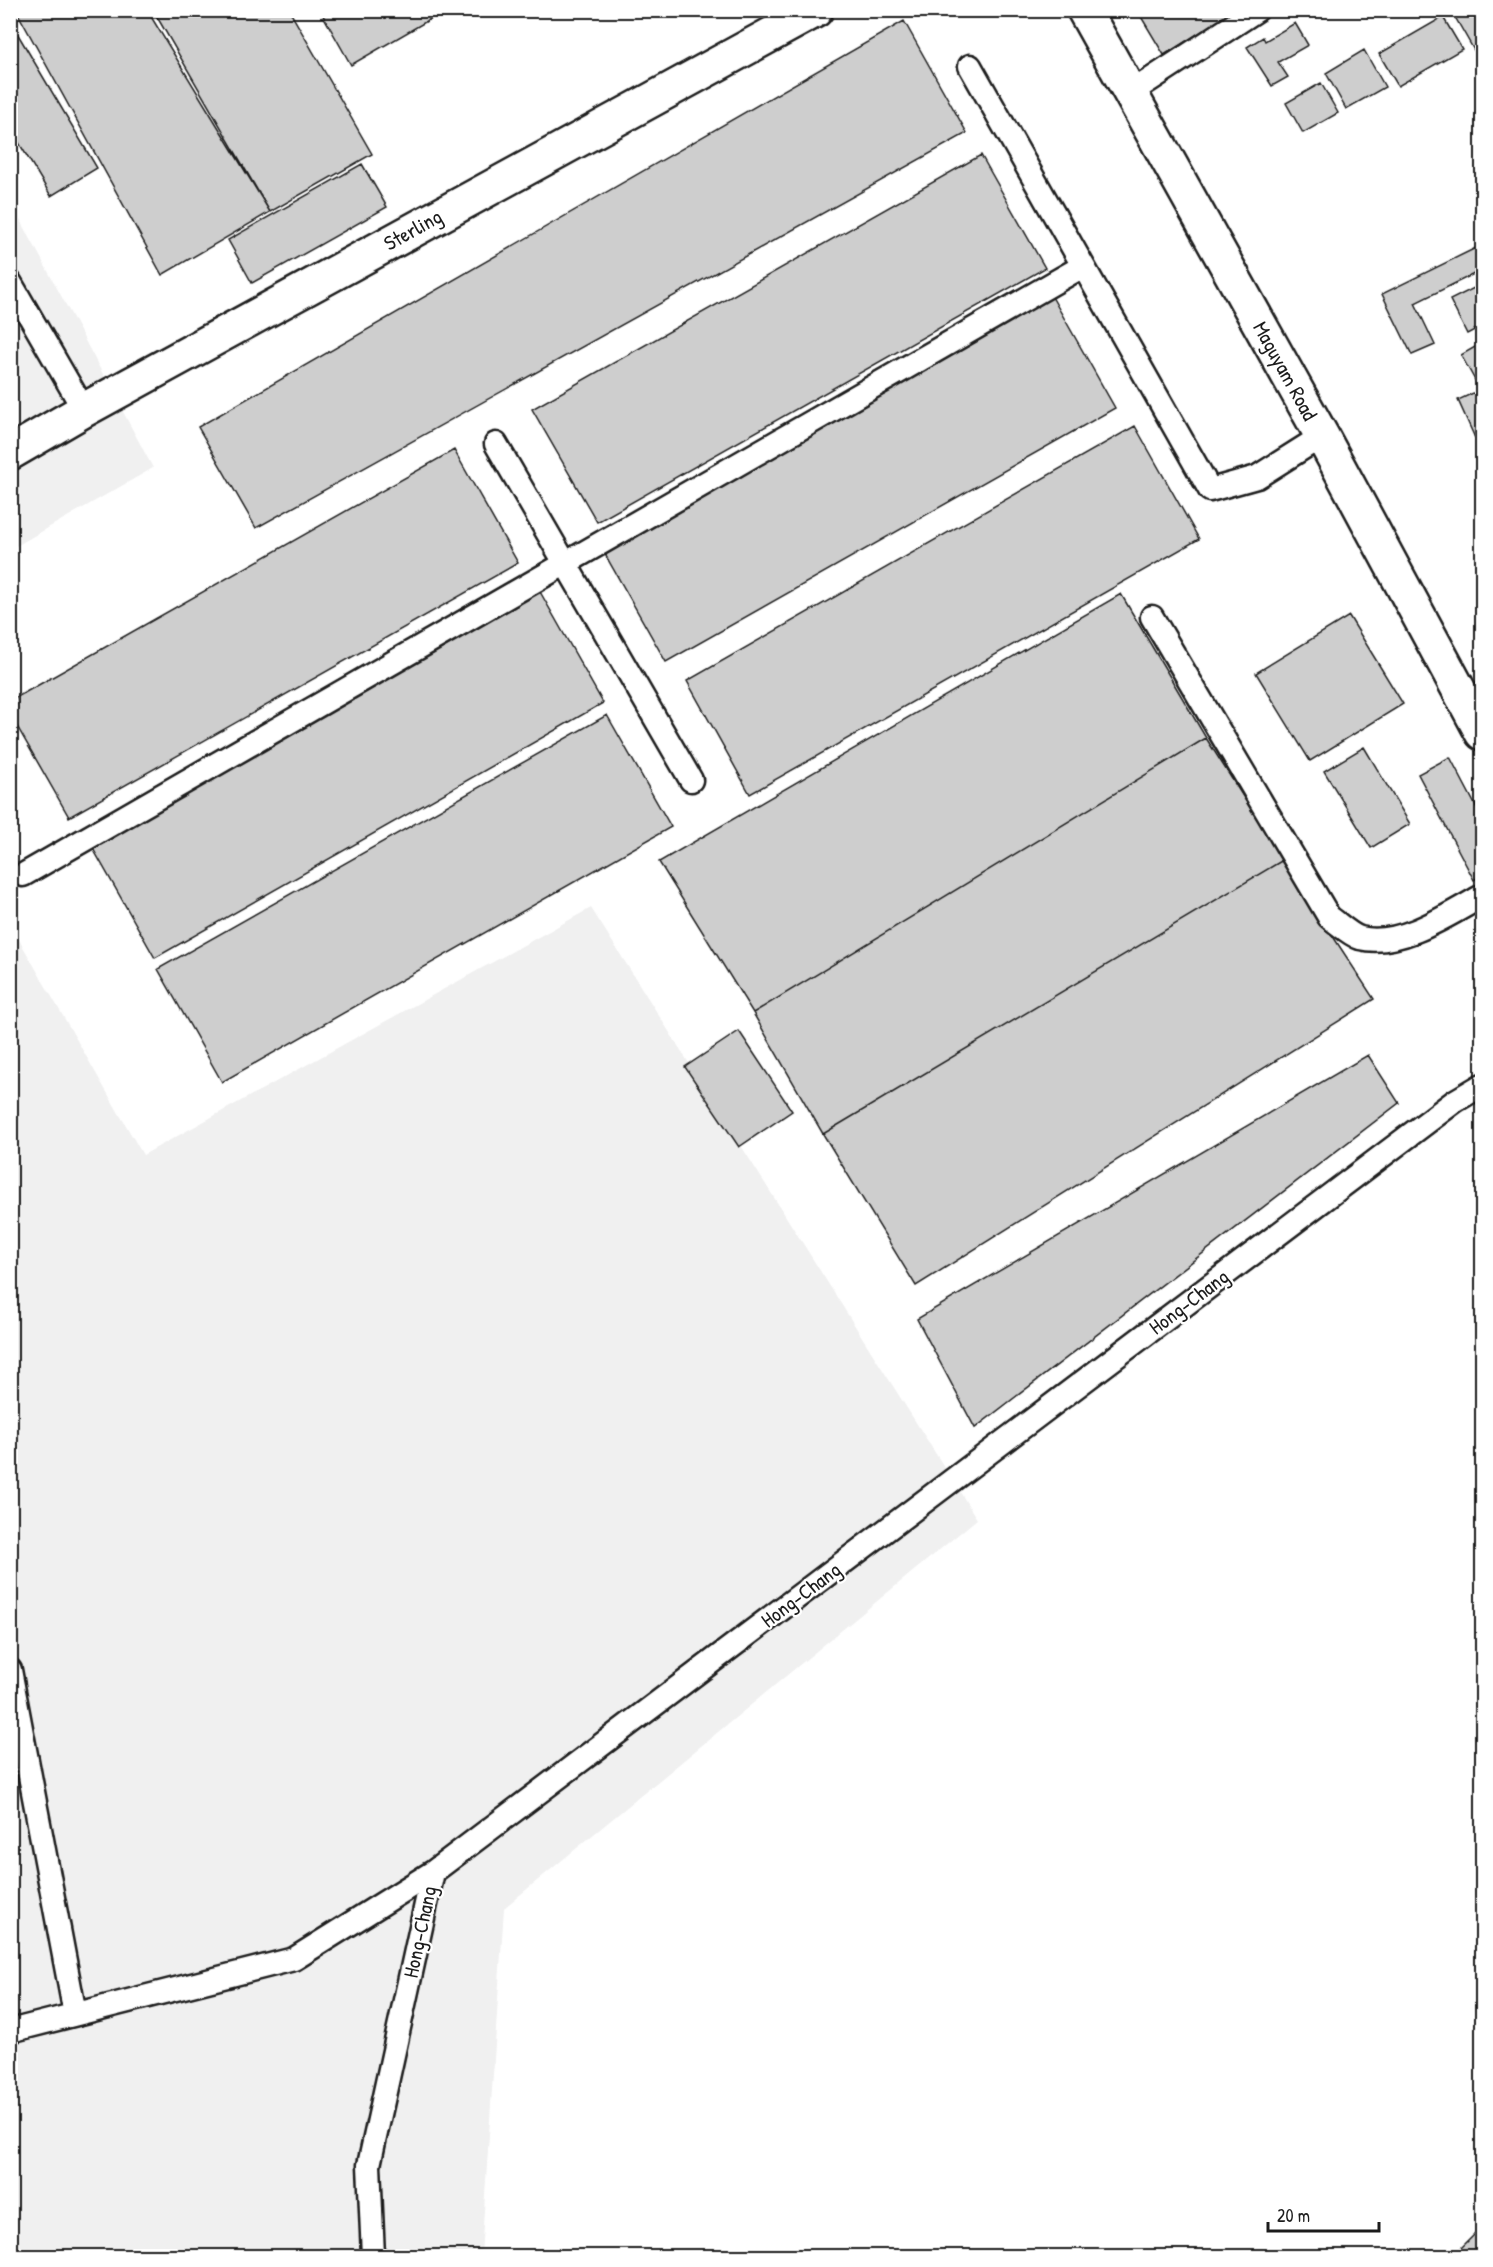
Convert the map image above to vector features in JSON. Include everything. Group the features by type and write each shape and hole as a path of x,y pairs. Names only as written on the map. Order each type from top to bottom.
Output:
{"street":[{"name":"Sterling","path":"10,453 84,410 816,10"},
{"name":"Maguyam Road","path":"1084,10 1322,436 1482,733"}],"lane":[{"path":"1130,93 1257,10"},
{"path":"970,66 1210,490 1257,477 1322,436"},
{"path":"23,875 1083,266"},
{"path":"10,282 84,410"},
{"path":"496,444 691,780"},
{"path":"1152,618 1329,916 1359,938 1389,939 1419,931 1482,896"},
{"name":"Hong-Chang","path":"373,2256 369,2165 433,1872 1455,1101 1482,1085"},
{"path":"10,1670 75,2014"},
{"path":"10,2031 294,1959 433,1872"}],"shaded area":[{"path":"10,200 153,468 11,549 10,548"},
{"path":"591,908 977,1519 504,1908 481,2256 11,2256 10,924 143,1155"}],"building":[{"path":"16,10 147,10 270,212 162,275"},
{"path":"153,10 289,10 372,154 270,212"},
{"path":"320,10 446,10 351,65"},
{"path":"1137,10 1231,10 1232,13 1164,55"},
{"path":"1451,10 1482,10 1482,57 1479,59"},
{"path":"1443,17 1462,49 1398,86 1379,54"},
{"path":"10,21 97,168 51,196 10,128"},
{"path":"904,21 967,133 256,528 198,427"},
{"path":"1295,23 1308,45 1278,62 1288,77 1272,86 1247,47 1263,37 1265,41"},
{"path":"1364,50 1385,87 1346,109 1326,73"},
{"path":"1321,83 1338,113 1303,133 1286,103"},
{"path":"981,155 1045,268 597,522 532,409"},
{"path":"362,164 387,207 252,283 228,240"},
{"path":"1482,245 1482,270 1415,303 1435,345 1412,355 1382,294"},
{"path":"1482,284 1482,326 1467,334 1450,300"},
{"path":"1051,295 1115,408 666,662 602,549"},
{"path":"1482,343 1482,379 1476,382 1461,355"},
{"path":"1482,389 1482,434 1475,438 1458,400"},
{"path":"1135,426 1199,539 750,794 687,681"},
{"path":"454,450 518,563 69,817 10,714 10,701"},
{"path":"539,590 603,703 155,958 91,845"},
{"path":"1121,594 1206,738 753,1013 659,862"},
{"path":"1349,616 1403,704 1310,761 1256,673"},
{"path":"607,715 671,827 222,1082 158,969"},
{"path":"1206,738 1283,860 823,1134 753,1013"},
{"path":"1364,747 1410,824 1371,848 1324,771"},
{"path":"1450,757 1482,818 1482,875 1474,880 1418,774"},
{"path":"1283,860 1374,999 916,1286 823,1134"},
{"path":"739,1031 792,1111 739,1147 685,1067"},
{"path":"1368,1055 1399,1103 975,1428 917,1319"},
{"path":"1482,2227 1482,2256 1453,2256"}]}
